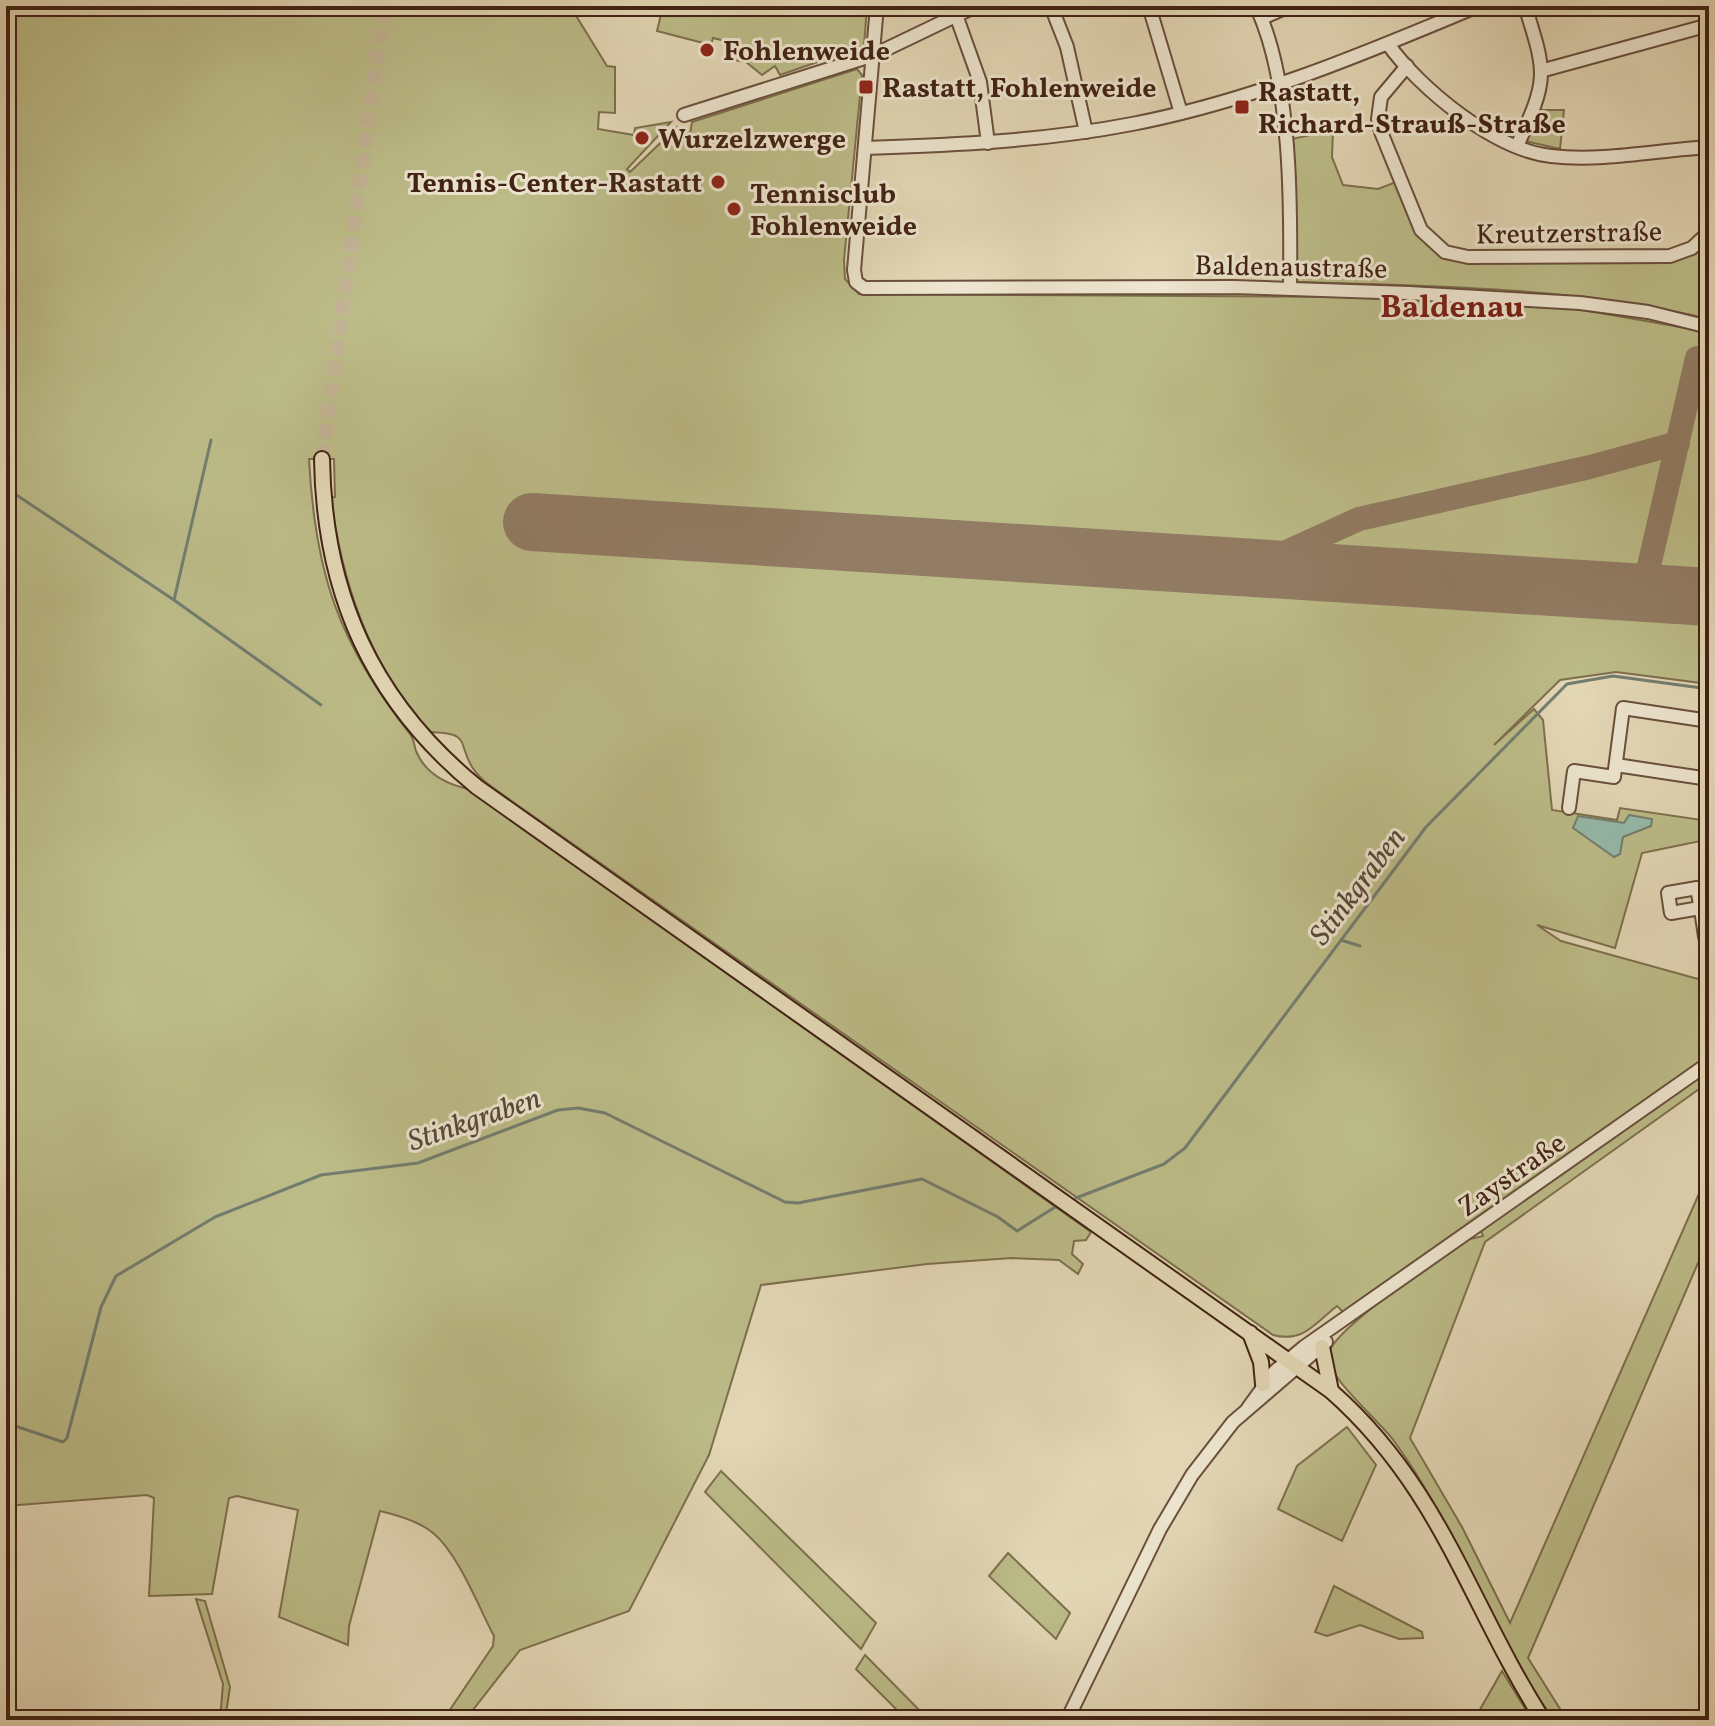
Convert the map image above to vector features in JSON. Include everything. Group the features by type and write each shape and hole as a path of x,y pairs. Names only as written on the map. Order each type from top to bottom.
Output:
{"main road":[{"path":"322,459 329,546 349,618 379,677 413,726 454,768 1331,1391 1382,1440 1430,1507 1509,1662 1543,1720"},
{"path":"1250,1333 1261,1362 1263,1384"},
{"path":"1322,1347 1331,1391"}],"street":[{"path":"877,6 865,148 988,143 1086,132 1181,113 1278,85 1478,6"},
{"path":"684,115 874,55 976,6"},
{"path":"1051,6 1067,47 1086,132"},
{"path":"1149,6 1181,113"},
{"path":"1290,6 1259,12 1278,85 1291,193 1290,289"},
{"path":"1517,146 1534,107 1544,70 1525,6"},
{"path":"956,15 980,82 988,143"},
{"path":"1544,70 1709,25"},
{"path":"1388,44 1407,66 1478,127 1541,154 1568,157 1709,147"},
{"name":"Kreutzerstraße","path":"1407,66 1381,97 1378,119 1421,230 1445,252 1468,257 1670,256 1692,248 1709,232"},
{"name":"Baldenaustraße","path":"865,148 854,270 856,282 868,289 1290,289 1580,303 1648,312 1709,327"},
{"path":"1569,808 1574,771 1614,777 1623,708 1709,721"},
{"path":"1616,765 1709,779"},
{"path":"1703,899 1705,937"},
{"name":"Zaystraße","path":"1294,1364 1340,1324 1709,1063"},
{"name":"Zaystraße","path":"1294,1364 1322,1347 1340,1324"},
{"path":"1248,1408 1263,1384 1294,1364"},
{"path":"1067,1720 1177,1498 1212,1447 1294,1364"}],"green space":[{"path":"6,6 570,6 607,66 615,67 615,113 599,112 598,129 634,135 635,128 671,122 627,169 630,172 677,127 690,134 692,122 857,69 862,75 844,260 845,279 859,294 1372,297 1577,309 1709,332 1709,684 1616,672 1560,680 1494,745 1534,709 1543,720 1552,810 1617,820 1620,808 1709,821 1709,846 1705,840 1642,853 1615,948 1537,925 1561,941 1709,982 1709,1055 1343,1312 1337,1306 1300,1334 1273,1335 492,787 472,767 457,737 428,732 390,679 351,593 331,498 335,497 334,459 309,459 317,538 335,606 365,669 411,736 425,766 444,781 468,789 1091,1232 1086,1240 1074,1241 1072,1254 1083,1264 1078,1274 1059,1260 1012,1258 927,1264 761,1285 709,1455 629,1611 520,1650 465,1720 443,1720 493,1646 494,1636 451,1554 433,1533 408,1519 380,1511 349,1626 348,1645 279,1617 298,1510 237,1496 229,1498 212,1594 149,1596 154,1498 147,1495 6,1506"},
{"path":"663,6 867,6 864,46 780,75 775,66 762,75 746,62 726,59 729,42 713,38 711,45 657,31"},
{"path":"1538,110 1564,110 1560,149 1525,141"},
{"path":"1333,130 1332,157 1343,185 1378,189 1396,182 1421,236 1437,252 1653,261 1709,238 1709,319 1658,308 1555,294 1296,282 1296,181 1292,139"},
{"path":"1709,1069 1709,1093 1702,1087 1485,1242 1410,1438 1462,1527 1510,1623 1709,1171 1709,1267 1698,1263 1528,1658 1567,1720 1554,1720 1511,1652 1417,1474 1394,1441 1336,1376 1328,1356 1346,1330 1388,1295 1466,1240 1483,1236 1480,1229"},
{"path":"1347,1427 1376,1465 1342,1541 1278,1509 1297,1466"},
{"path":"721,1471 876,1623 861,1649 705,1492"},
{"path":"1008,1553 1070,1613 1056,1639 989,1576"},
{"path":"1334,1586 1422,1632 1423,1638 1399,1639 1360,1625 1327,1636 1315,1632"},
{"path":"196,1599 205,1601 230,1687 225,1720 220,1720 223,1684"},
{"path":"865,1655 929,1720 907,1720 856,1669"},
{"path":"1502,1671 1532,1720 1474,1720"}],"shaded area":[{"path":"1629,815 1652,819 1651,826 1623,837 1620,854 1614,857 1573,828 1578,816 1624,823"}],"waterway":[{"path":"174,600 211,440"},
{"path":"6,488 174,600 321,705"},
{"name":"Stinkgraben","path":"1076,1198 1164,1164 1185,1148 1426,827 1567,684 1613,676 1709,689"},
{"path":"1341,940 1360,946"},
{"name":"Stinkgraben","path":"6,1423 63,1442 67,1438 101,1307 116,1276 215,1217 321,1175 418,1163 558,1110 578,1108 605,1113 785,1202 798,1203 922,1179 998,1217 1017,1231 1060,1204"}],"taxiway":[{"path":"1643,592 1697,358"},
{"path":"1253,567 1359,519 1590,467 1678,443"}],"runway":[{"path":"532,522 1709,597"}],"tunnel":[{"path":"322,459 384,6"}],"place":[{"name":"Fohlenweide","path":"707,50"},
{"name":"Rastatt, Fohlenweide","path":"866,87"},
{"name":"Rastatt, Richard-Strauß-Straße","path":"1242,107"},
{"name":"Wurzelzwerge","path":"642,138"},
{"name":"Tennis-Center-Rastatt","path":"718,182"},
{"name":"Tennisclub Fohlenweide","path":"734,209"}],"district":[{"name":"Baldenau","path":"1452,306"}]}
